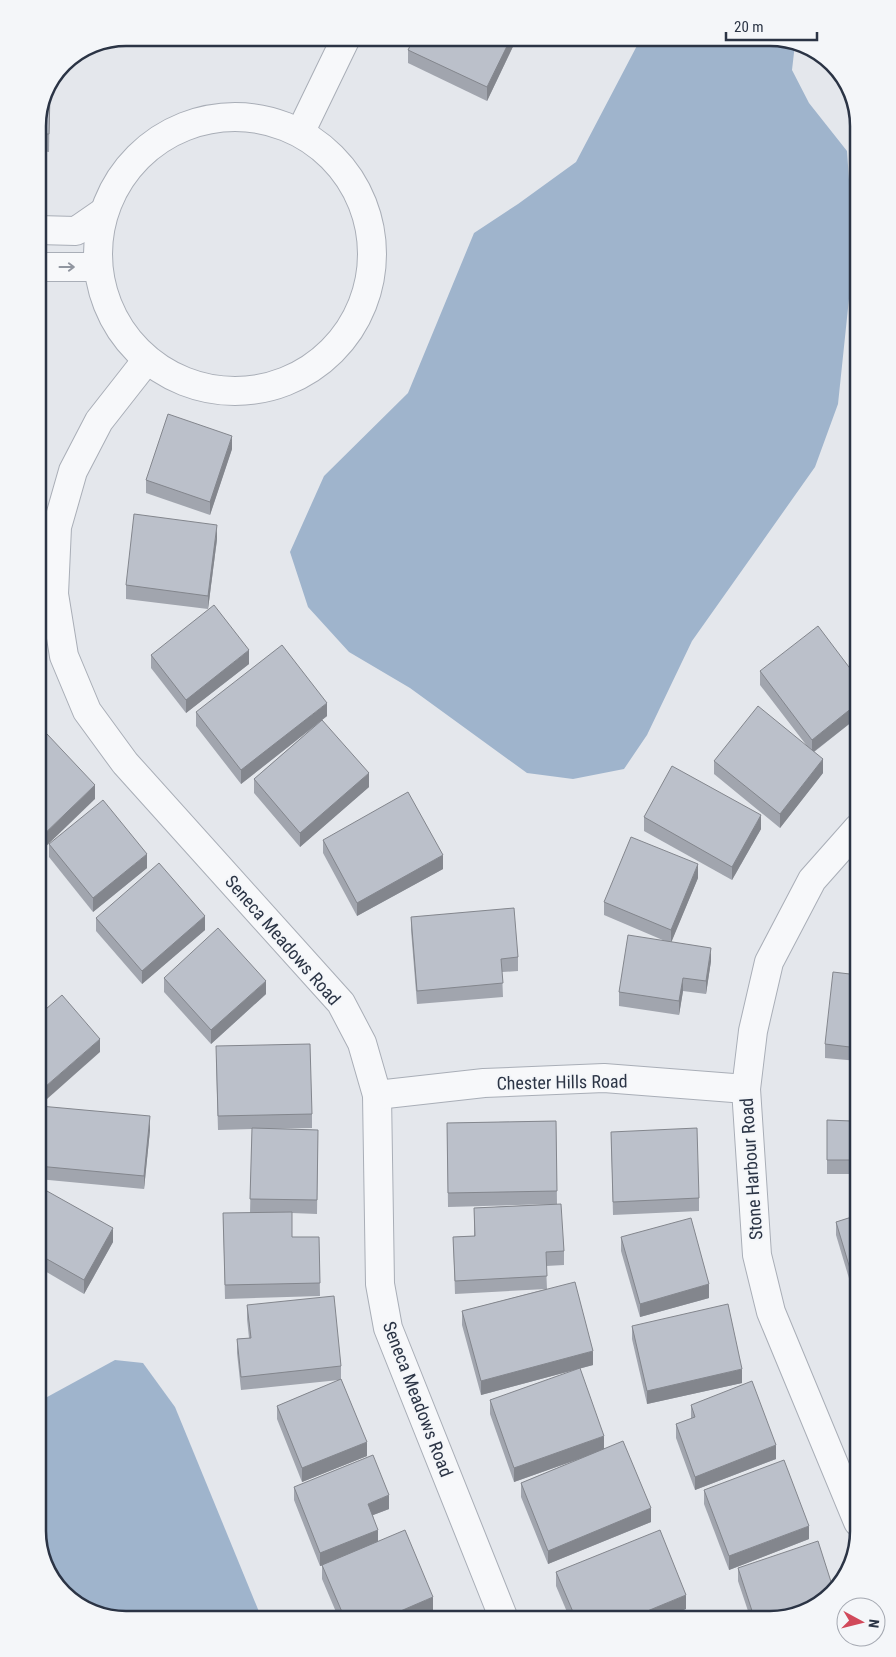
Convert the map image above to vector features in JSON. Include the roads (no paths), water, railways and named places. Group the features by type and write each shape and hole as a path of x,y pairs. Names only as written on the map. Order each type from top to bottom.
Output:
{"street":[{"path":"300,131 342,46"},
{"path":"222,116 276,122 300,131 323,148 357,190 372,242 367,296 341,344 299,378 247,393 193,388 146,361 112,319 97,267 102,213 128,166 170,132 222,116"},
{"path":"46,230 76,231 102,213"},
{"path":"46,267 97,267"},
{"name":"Seneca Meadows Road","path":"146,361 99,422 73,471 47,527 54,594 64,656 87,711 125,763 340,1003 362,1043 378,1094 380,1284 388,1328 501,1611"},
{"name":"Stone Harbour Road","path":"850,837 812,880 769,962 753,1031 746,1089 757,1255 772,1312 850,1502"},
{"name":"Chester Hills Road","path":"378,1094 484,1083 604,1078 746,1089"}],"water":[{"path":"637,46 775,46 794,51 792,70 809,103 847,151 850,194 850,289 838,404 815,467 692,641 647,735 624,769 573,779 527,773 410,688 349,652 308,607 290,552 324,476 408,393 474,233 576,162"},
{"path":"115,1360 143,1363 175,1407 259,1611 121,1611 96,1605 86,1600 70,1587 57,1571 48,1546 46,1530 46,1398"}]}
